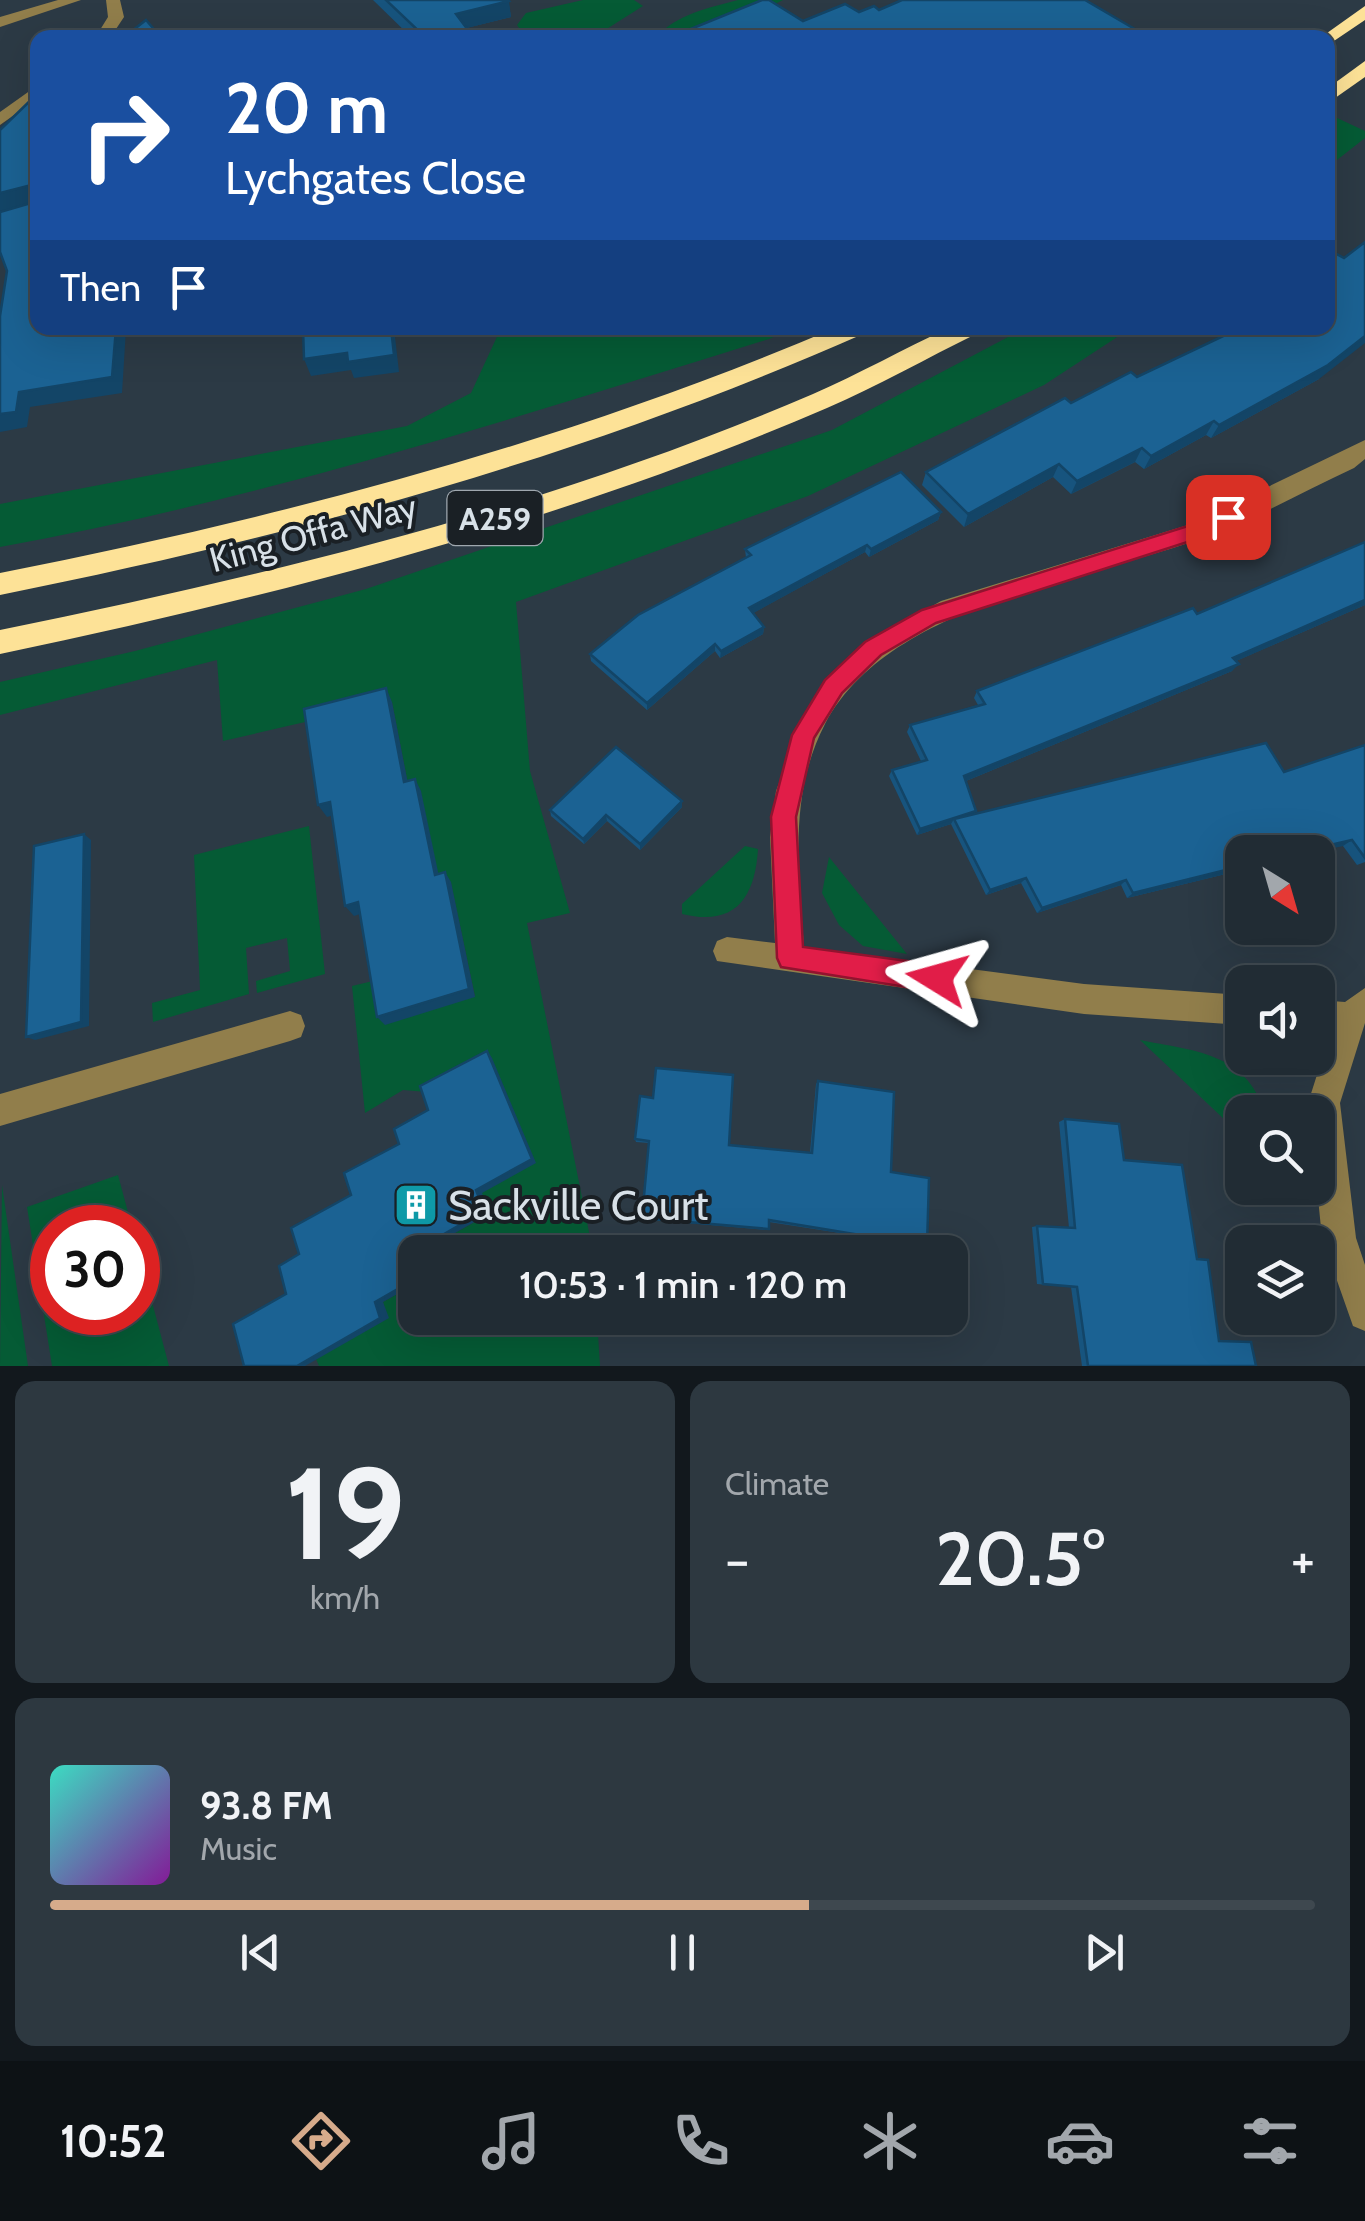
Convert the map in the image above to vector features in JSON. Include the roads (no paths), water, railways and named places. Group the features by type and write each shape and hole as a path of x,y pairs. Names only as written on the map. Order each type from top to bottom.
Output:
{"highway":[{"path":"1335,35 1365,12"},
{"path":"1335,91 1365,67"},
{"name":"King Offa Way","path":"0,584 145,556 354,506 581,437 839,335"},
{"name":"King Offa Way","path":"0,642 134,616 364,560 602,484 820,400 954,335"}],"street":[{"path":"0,22 74,0"},
{"path":"107,30 116,17 113,0"},
{"path":"0,120 30,96"},
{"path":"790,958 784,817 803,735 834,686 873,648 910,625 949,608 1198,530 1346,462 1365,448"},
{"path":"728,951 1084,999 1225,1009"},
{"path":"1358,1010 1324,1103 1339,1238 1365,1314"},
{"path":"0,1110 290,1026"}],"place":[{"name":"Sackville Court","path":"416,1205"}]}
